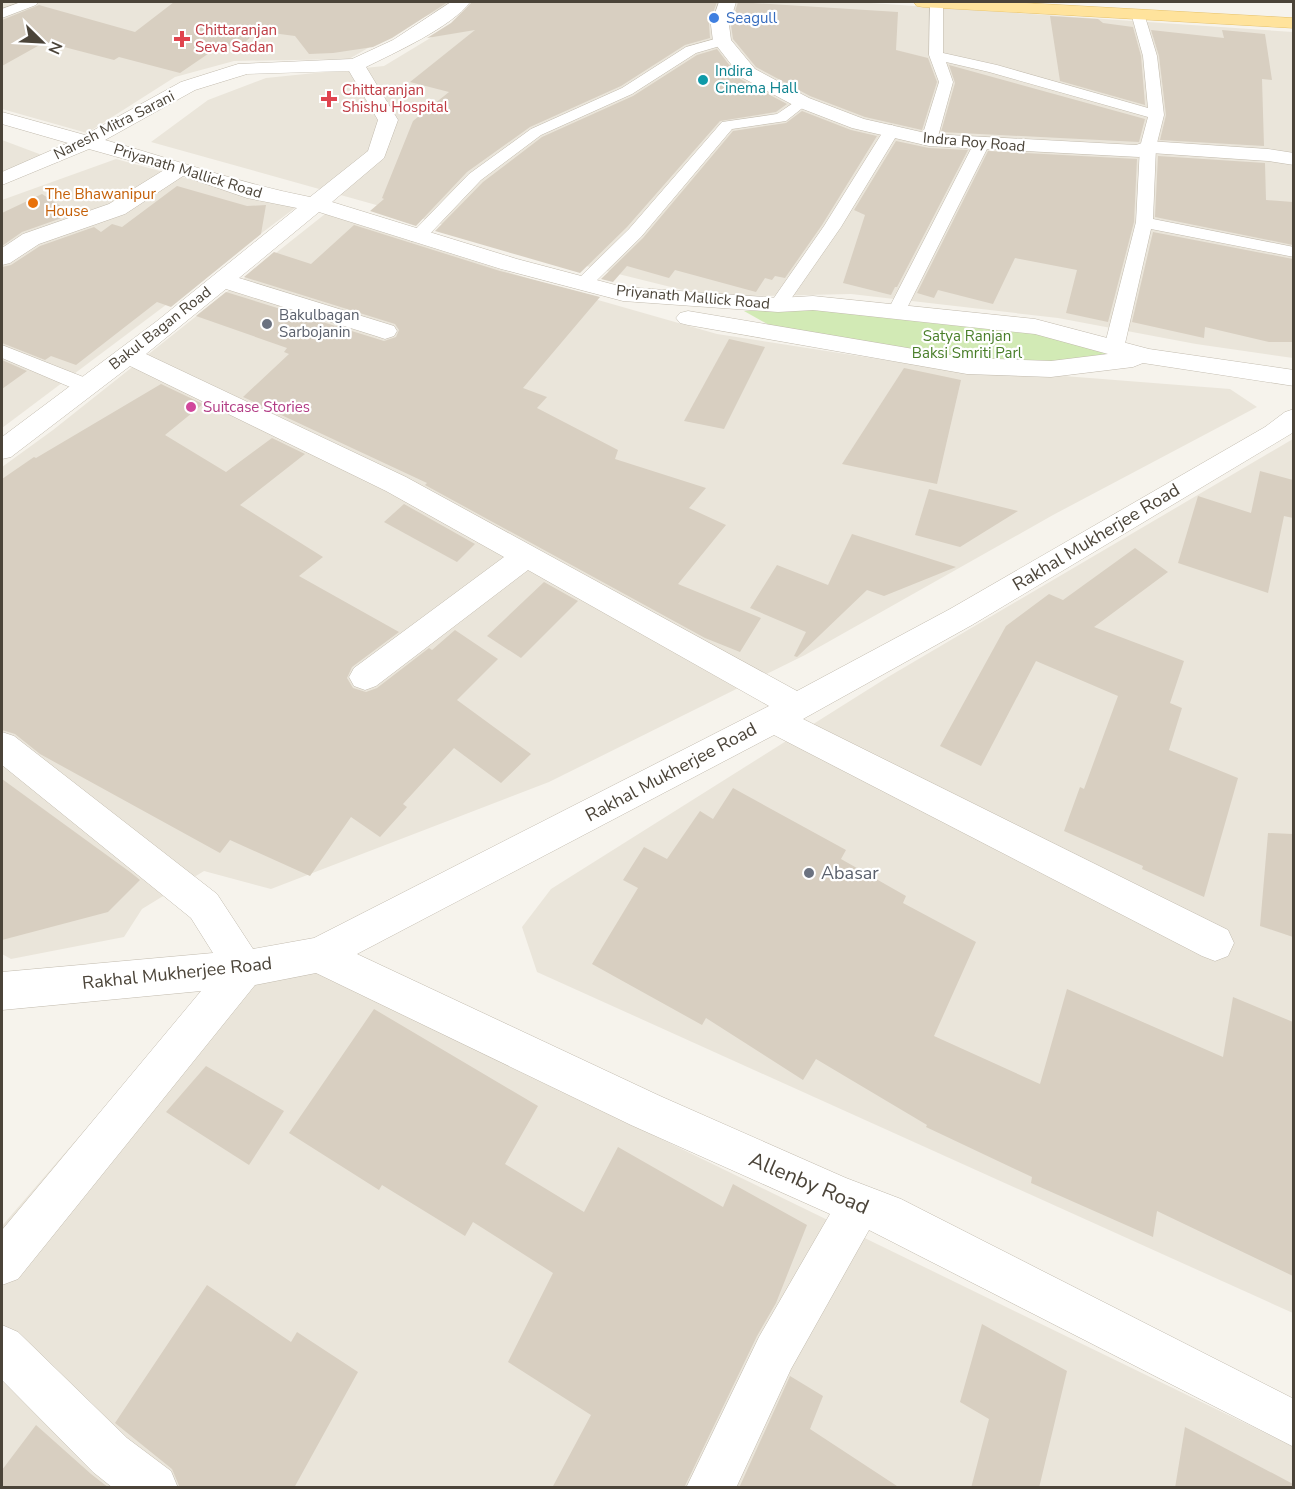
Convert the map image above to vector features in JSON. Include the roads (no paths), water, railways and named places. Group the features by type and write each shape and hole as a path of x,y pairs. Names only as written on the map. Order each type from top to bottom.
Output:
{"main road":[{"path":"930,2 1293,23"},
{"path":"1196,2 1293,7"}],"street":[{"name":"Naresh Mitra Sarani","path":"2,179 89,141 188,86 245,68 355,65 399,44 451,12 461,2"},
{"path":"722,41 720,25 727,2"},
{"name":"Indra Roy Road","path":"722,41 748,73 802,102 859,124 929,140 1139,151 1148,147 1268,155 1293,159"},
{"name":"Bakul Bagan Road","path":"2,450 84,385 128,356 377,154 388,120 355,65"},
{"name":"Priyanath Mallick Road","path":"2,118 181,168 307,211 417,237 623,294 778,305 813,303 1035,327 1149,357 1293,378"},
{"path":"2,258 31,239 117,209 181,168"},
{"path":"307,211 521,287 967,366 1051,369 1149,357"},
{"path":"222,280 384,332"},
{"path":"128,356 396,484 526,556 785,713 1215,943"},
{"name":"Rakhal Mukherjee Road","path":"2,991 243,969 318,955 785,713 961,617 1274,433 1293,418"},
{"path":"365,677 526,556"},
{"path":"2,746 204,906 243,969 2,1263"},
{"name":"Allenby Road","path":"318,955 469,1024 662,1120 859,1206 886,1214 1293,1424"},
{"path":"710,1488 775,1353 859,1206"},
{"path":"2,1348 110,1455 154,1488"}],"lane":[{"path":"2,14 32,2"},
{"path":"929,140 946,82 937,56 930,2"},
{"path":"1114,348 1144,222 1148,147 1156,115 1150,56 1138,13"},
{"path":"417,237 476,177 536,132 627,91 691,50 722,41"},
{"path":"937,56 992,68 1156,115"},
{"path":"585,282 635,233 727,125 781,118 802,102"},
{"path":"778,305 832,227 892,130"},
{"path":"896,312 982,142"},
{"path":"1144,222 1293,252"},
{"path":"2,351 84,385"}],"place":[{"name":"Seagull","path":"714,18"},
{"name":"Chittaranjan Seva Sadan","path":"182,39"},
{"name":"Indira Cinema Hall","path":"703,80"},
{"name":"Chittaranjan Shishu Hospital","path":"329,99"},
{"name":"The Bhawanipur House","path":"33,203"},
{"name":"Bakulbagan Sarbojanin","path":"267,324"},
{"name":"Suitcase Stories","path":"191,407"},
{"name":"Abasar","path":"809,873"}],"park label":[{"name":"Satya Ranjan Baksi Smriti Parl","path":"967,344"}]}
